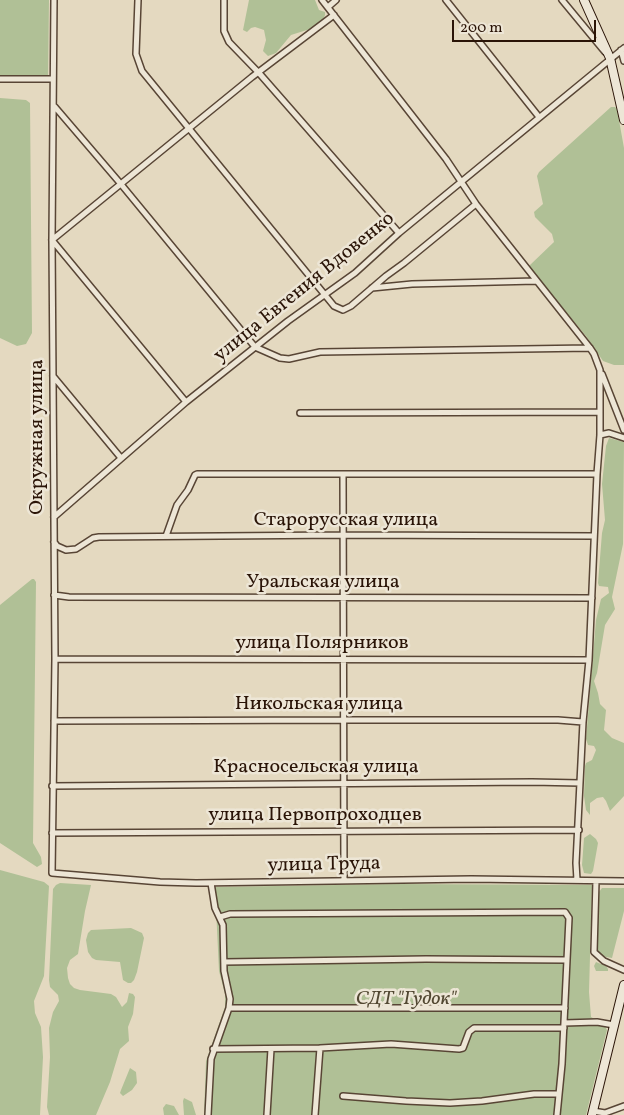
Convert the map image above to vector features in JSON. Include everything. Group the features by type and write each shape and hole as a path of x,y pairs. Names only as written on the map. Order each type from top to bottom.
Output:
{"main road":[{"path":"584,0 610,58 624,120"},
{"path":"593,1113 624,986"}],"street":[{"name":"Окружная улица","path":"52,873 54,721 52,240 54,0"},
{"path":"138,0 136,47 139,66 334,306 343,310 347,309 476,204"},
{"path":"224,0 226,37 399,233"},
{"path":"322,0 446,159 476,204 590,348 624,430"},
{"path":"328,7 336,0"},
{"path":"446,0 539,117"},
{"path":"562,0 610,58"},
{"path":"186,402 52,240 120,183 334,15"},
{"path":"623,50 624,61"},
{"name":"улица Евгения Вдовенко","path":"54,517 186,402 255,347 356,273 399,233 461,181 610,58 623,50"},
{"path":"0,79 53,79"},
{"path":"54,107 120,183 255,347 284,359 320,352 590,348"},
{"path":"371,288 412,284 536,281"},
{"path":"577,880 576,863 583,722 589,660 596,474 600,435 600,370"},
{"path":"53,376 121,458"},
{"path":"300,413 600,412"},
{"path":"600,435 609,433 624,438"},
{"path":"166,536 177,504 197,474 596,474"},
{"path":"343,474 344,881"},
{"name":"Старорусская улица","path":"53,541 62,549 71,550 99,537 343,535 594,536"},
{"name":"Уральская улица","path":"54,595 79,597 592,598"},
{"name":"улица Полярников","path":"54,659 589,660"},
{"name":"Никольская улица","path":"54,721 548,720 583,722"},
{"name":"Красносельская улица","path":"52,786 580,783"},
{"name":"улица Первопроходцев","path":"52,832 579,830"},
{"name":"улица Труда","path":"52,873 160,882 211,883 471,879 624,881"},
{"path":"596,881 594,952 604,961 624,970"},
{"path":"208,1115 209,1066 230,1000 225,977 223,925 215,908 211,883"},
{"path":"220,917 230,914 332,912 562,911 567,913 570,918 557,1115"},
{"path":"224,962 426,958 567,960"},
{"path":"229,1008 565,1008"},
{"path":"213,1049 320,1048 391,1044 459,1049 463,1048 469,1032 474,1028 597,1022 614,1025"},
{"path":"315,1115 320,1048"},
{"path":"267,1115 271,1049"},
{"path":"343,1096 450,1103 534,1094 559,1094"},
{"path":"593,1113 612,1112 624,1106"}],"green space":[{"path":"0,0 49,0 48,81 0,82"},
{"path":"249,0 315,0 319,10 325,12 325,15 323,20 310,29 291,35 276,53 268,56 263,51 266,40 264,30 255,27 247,32 243,30"},
{"path":"0,98 26,100 30,103 32,333 26,344 17,346 0,338"},
{"path":"611,107 617,109 624,148 624,365 614,365 603,361 586,336 530,269 530,265 554,242 552,234 535,217 534,212 543,204 537,176 539,172"},
{"path":"609,438 624,442 623,544 612,597 615,609 605,625 594,681 600,704 606,710 604,730 612,738 624,743 624,796 610,811 603,797 597,798 590,803 590,815 586,810 584,796 585,766 586,763 592,760 596,750 594,746 588,745 586,739 596,620 601,599 609,593 608,587 599,586 598,583 602,533 605,520 602,484 606,446"},
{"path":"32,579 36,582 33,843 41,857 42,864 37,867 0,843 0,605"},
{"path":"590,834 598,843 591,874 584,873 582,865 584,838"},
{"path":"0,870 44,882 49,886 44,976 34,1001 35,1013 41,1027 43,1057 40,1115 0,1115"},
{"path":"60,883 91,885 78,954 70,960 67,968 70,984 80,990 111,994 116,997 122,1007 127,1002 129,993 135,997 133,1014 128,1027 129,1041 120,1049 110,1082 96,1115 49,1115 47,1107 50,1057 49,1028 53,1012 59,1001 58,995 50,987 49,980 53,889"},
{"name":"СДТ \"Гудок\"","path":"399,884 592,885 589,992 591,1017 604,1024 607,1030 586,1115 204,1115 206,1061 225,1007 225,994 219,971 215,887"},
{"path":"602,888 624,888 624,911 612,958 600,954 596,948 599,892"},
{"path":"131,928 142,933 144,938 137,972 134,980 128,983 123,980 120,962 92,958 88,952 86,940 91,930"},
{"path":"596,962 606,966 608,971 596,971 594,966"},
{"path":"130,1068 136,1072 137,1083 132,1090 123,1096 120,1093"},
{"path":"184,1098 192,1102 196,1115 184,1115"},
{"path":"166,1104 174,1106 179,1115 164,1115 163,1108"}]}
